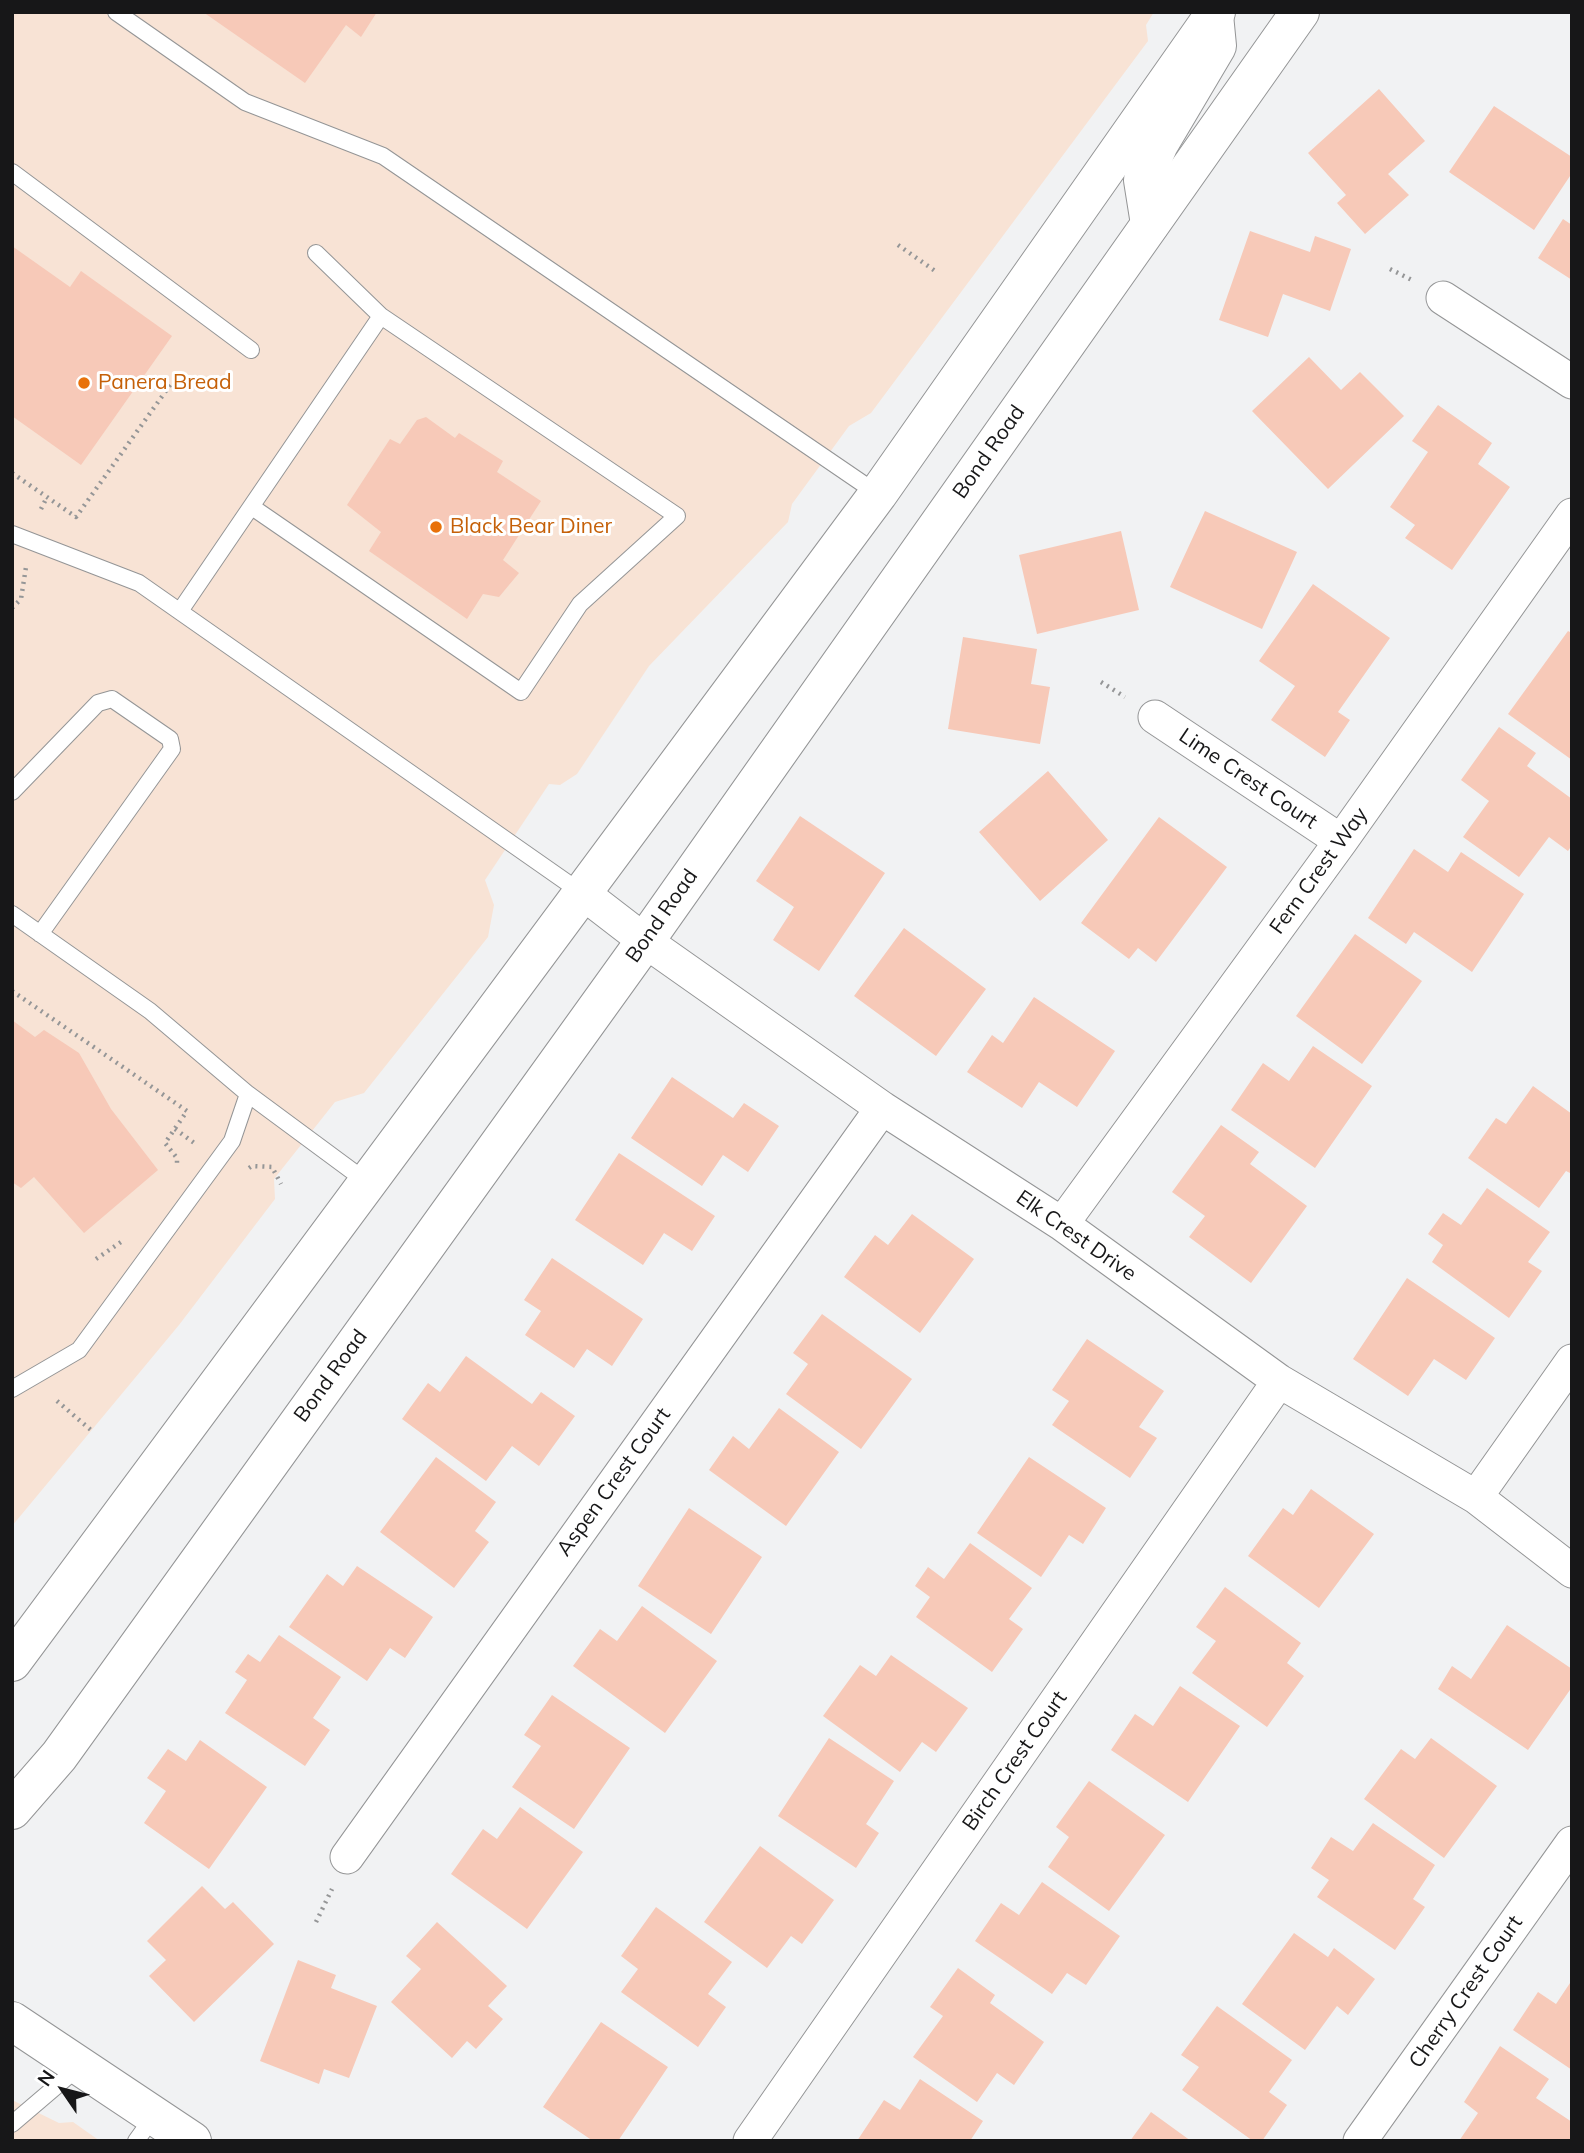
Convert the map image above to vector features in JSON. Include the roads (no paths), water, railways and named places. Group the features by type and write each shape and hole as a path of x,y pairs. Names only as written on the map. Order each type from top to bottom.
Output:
{"main road":[{"name":"Bond Road","path":"12,1810 59,1756 645,941 1300,12"},
{"path":"12,1662 878,494 1215,14"},
{"path":"1150,224 1143,180 1159,144 1217,46 1215,14"},
{"path":"12,2021 80,2066 145,2128 192,2141"}],"street":[{"path":"1443,298 1572,382"},
{"name":"Fern Crest Way","path":"1062,1224 1340,841 1572,514"},
{"name":"Lime Crest Court","path":"1155,717 1340,841"},
{"name":"Elk Crest Drive","path":"584,894 645,941 881,1108 1062,1224 1279,1381 1476,1497 1572,1571"},
{"name":"Aspen Crest Court","path":"347,1857 881,1108"},
{"path":"1476,1497 1572,1362"},
{"name":"Birch Crest Court","path":"750,2141 1279,1381"},
{"name":"Cherry Crest Court","path":"1360,2141 1572,1843"}],"lane":[{"path":"116,12 245,102 383,156 878,494"},
{"path":"12,172 251,349"},
{"path":"252,507 521,692 580,604 677,516 381,316 316,253"},
{"path":"180,611 381,316"},
{"path":"12,534 139,583 584,894"},
{"path":"12,792 98,703 111,699 170,739 172,749 40,934"},
{"path":"12,914 150,1012 248,1094 368,1182"},
{"path":"12,1389 79,1350 232,1141 248,1094"},
{"path":"12,2123 80,2066"}],"place":[{"name":"Panera Bread","path":"84,383"},
{"name":"Black Bear Diner","path":"436,527"}]}
